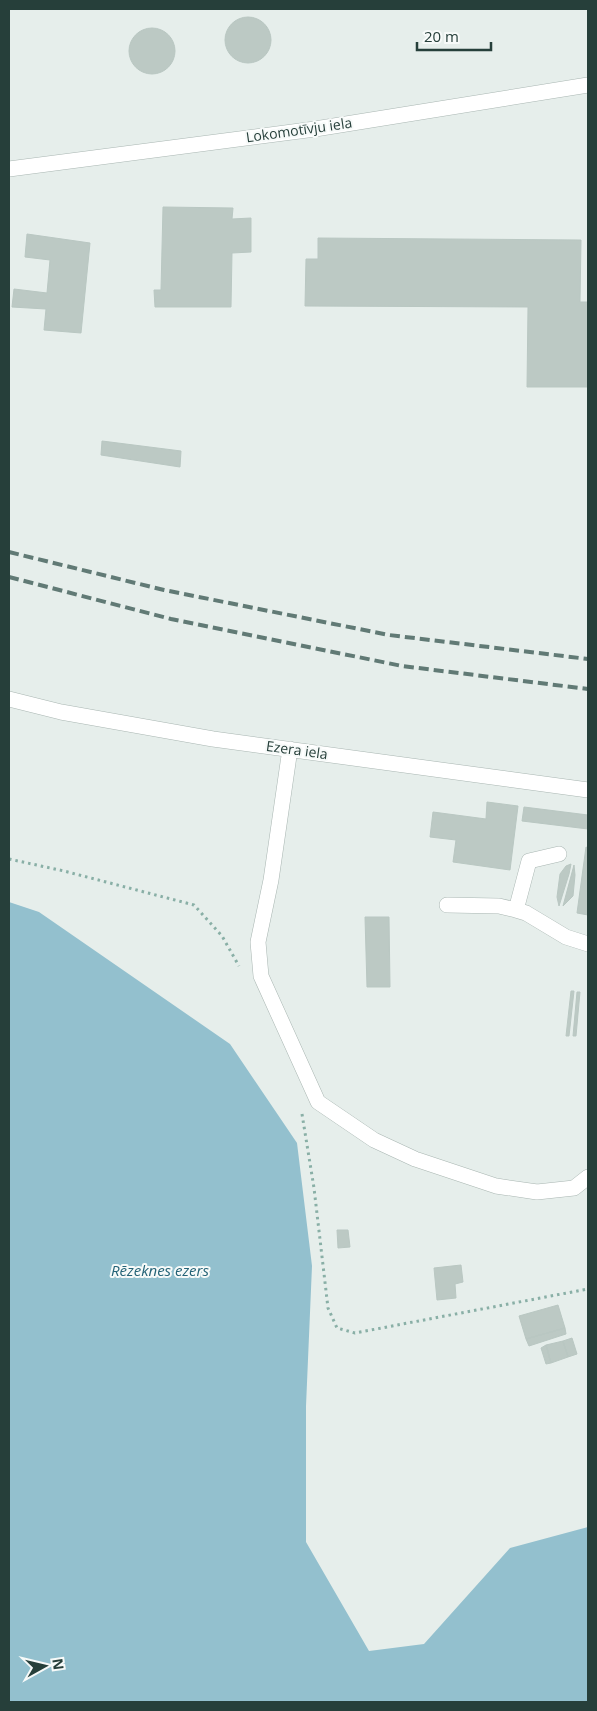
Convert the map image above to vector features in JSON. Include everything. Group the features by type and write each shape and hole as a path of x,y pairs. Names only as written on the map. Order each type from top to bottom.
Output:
{"street":[{"name":"Lokomotīvju iela","path":"9,169 316,129 588,85"},
{"name":"Ezera iela","path":"9,699 80,716 213,739 588,790"},
{"path":"290,749 271,880 258,942 261,976 318,1102 374,1140 415,1159 496,1186 537,1192 574,1188 588,1177"},
{"path":"516,910 529,861 559,854"},
{"path":"447,905 499,906 516,910 526,913 566,937 588,944"}],"path":[{"path":"9,859 64,871 194,905 222,936 241,971"},
{"path":"299,1107 314,1188 328,1308 337,1328 355,1333 588,1288"}],"water":[{"name":"Rēzeknes ezers","path":"9,902 39,912 230,1044 297,1143 312,1266 306,1406 306,1542 369,1651 424,1644 510,1548 588,1527 588,1702 9,1702"}],"building":[{"path":"248,17 261,21 267,27 271,40 267,53 261,59 248,63 235,59 229,53 225,40 229,27 235,21"},
{"path":"152,28 165,32 171,38 175,51 171,64 165,70 152,74 139,70 133,64 129,51 133,38 139,32"},
{"path":"163,207 233,208 232,219 251,218 251,252 232,253 231,307 155,307 154,290 161,290"},
{"path":"27,234 90,243 81,333 44,330 46,309 12,307 14,289 47,293 50,260 25,257"},
{"path":"318,238 581,240 580,302 588,302 588,387 527,387 528,307 305,306 306,259 318,259"},
{"path":"102,441 181,451 180,467 101,455"},
{"path":"487,802 518,806 510,870 453,862 456,840 430,837 433,812 486,819"},
{"path":"524,807 588,815 588,829 522,821"},
{"path":"586,847 588,848 588,915 577,913"},
{"path":"571,864 559,906 557,897 560,874 566,866"},
{"path":"574,865 573,896 563,906"},
{"path":"365,917 389,917 390,987 367,987"},
{"path":"571,991 574,991 569,1036 566,1036"},
{"path":"577,992 580,992 576,1036 573,1036"},
{"path":"337,1230 348,1230 350,1247 338,1248"},
{"path":"461,1265 463,1282 455,1284 456,1298 437,1300 434,1268"},
{"path":"558,1305 565,1328 526,1339 519,1316"},
{"path":"565,1328 566,1334 529,1346 526,1339"},
{"path":"572,1338 577,1354 568,1357 563,1341"},
{"path":"563,1341 568,1357 551,1363 546,1345"},
{"path":"546,1345 551,1363 546,1364 541,1348"}],"railway":[{"path":"9,552 164,590 389,635 588,659"},
{"path":"9,577 171,619 402,666 588,689"}]}
